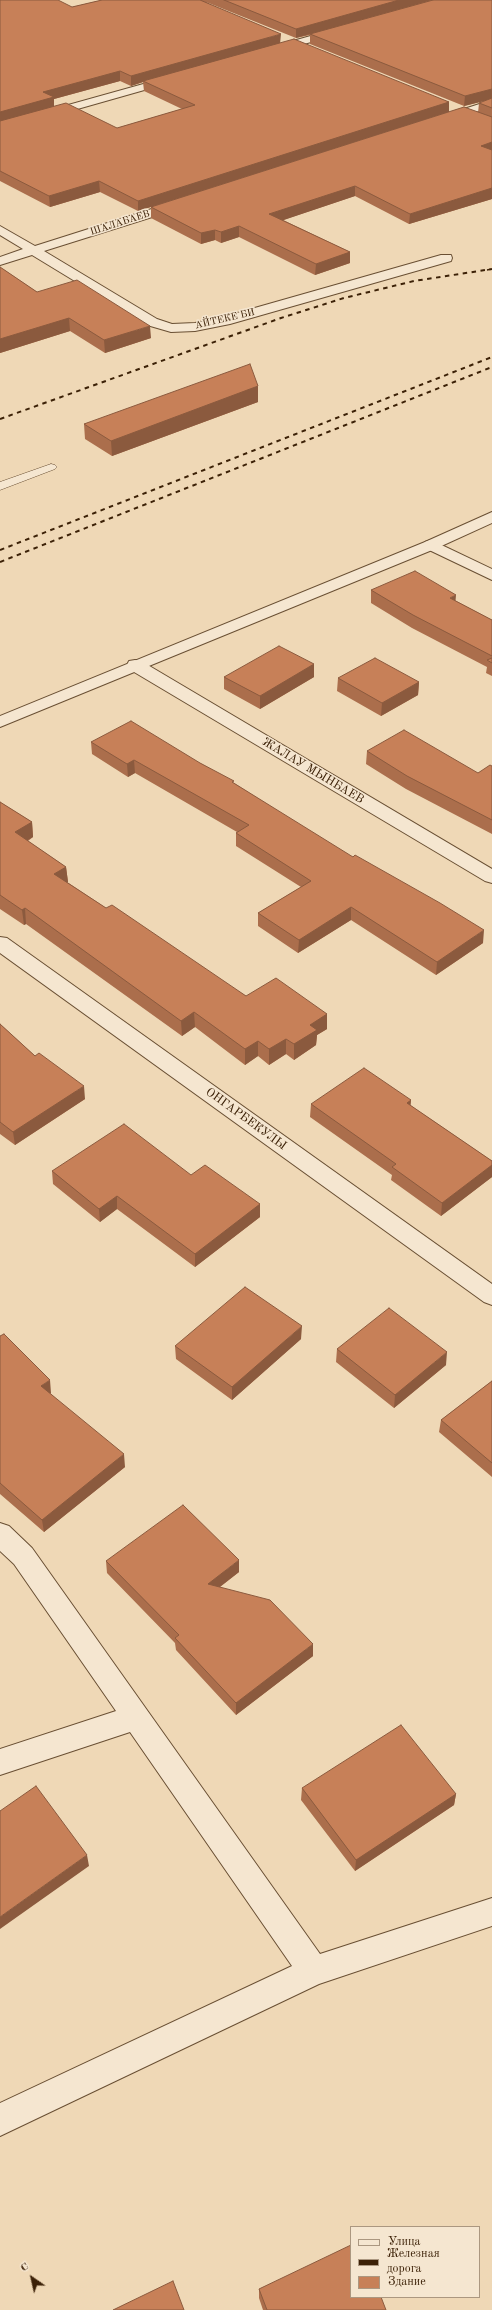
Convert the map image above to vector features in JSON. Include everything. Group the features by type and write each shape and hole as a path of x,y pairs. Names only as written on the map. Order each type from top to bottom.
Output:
{"street":[{"path":"258,54 350,28"},
{"path":"282,38 311,50"},
{"path":"0,128 182,76"},
{"path":"433,122 492,103"},
{"path":"449,106 478,118"},
{"name":"ШАЛАБАЕВ","path":"0,261 191,200"},
{"name":"АЙТЕКЕ БИ","path":"0,230 32,251 152,322 171,328 195,327 225,321 446,258"},
{"path":"0,722 135,665 431,545 492,517"},
{"path":"431,545 492,575"},
{"name":"ЖАЛАУ МЫНБАЕВ","path":"135,665 492,877"},
{"name":"ОНГАРБЕКУЛЫ","path":"0,943 492,1296"},
{"path":"0,1534 23,1556 314,1971"},
{"path":"0,1762 136,1717"},
{"path":"0,2120 314,1971 492,1912"}],"lane":[{"path":"0,486 51,467"}],"building":[{"path":"0,0 58,0 72,7 102,0 200,0 281,34 131,76 120,71 43,92 54,97 0,112"},
{"path":"224,0 399,0 296,29"},
{"path":"433,0 492,0 492,89 465,96 310,34"},
{"path":"294,39 449,102 138,201 99,181 49,196 0,171 0,121 66,103 117,128 195,105 143,81"},
{"path":"492,98 492,108 479,103"},
{"path":"464,107 492,117 492,142 481,146 492,150 492,188 410,214 355,186 269,214 350,252 316,264 239,226 221,232 215,230 201,233 151,207"},
{"path":"0,267 37,292 77,280 150,326 104,340 69,318 0,339"},
{"path":"250,364 258,386 111,441 84,424"},
{"path":"415,571 456,595 450,598 492,620 492,656 413,615 371,590"},
{"path":"279,646 314,664 260,696 224,677"},
{"path":"375,658 419,682 382,703 338,678"},
{"path":"492,658 492,663 487,660"},
{"path":"131,721 200,763 234,781 232,782 353,857 355,855 440,903 484,930 437,962 351,907 299,940 258,913 311,881 236,833 249,825 134,760 127,764 91,742"},
{"path":"404,730 478,773 490,765 492,766 492,820 407,776 367,751"},
{"path":"0,802 32,822 15,832 66,867 54,874 106,908 112,905 246,996 276,978 327,1014 310,1025 317,1030 294,1044 286,1039 269,1049 258,1041 245,1049 194,1012 181,1021 25,908 22,910 0,895"},
{"path":"0,1024 35,1056 39,1053 84,1086 13,1132 0,1122"},
{"path":"364,1068 411,1100 407,1103 492,1161 492,1165 442,1203 392,1167 396,1164 311,1104"},
{"path":"124,1124 191,1175 205,1165 260,1204 195,1254 117,1196 99,1209 52,1171"},
{"path":"245,1287 302,1326 232,1387 175,1346"},
{"path":"389,1308 447,1352 395,1395 337,1349"},
{"path":"4,1334 50,1380 41,1386 124,1454 42,1520 0,1483 0,1336"},
{"path":"492,1381 492,1463 441,1420"},
{"path":"183,1505 239,1560 208,1584 270,1600 313,1644 236,1703 175,1638 179,1635 106,1561"},
{"path":"401,1725 456,1794 356,1860 302,1788"},
{"path":"36,1786 87,1855 0,1917 0,1811"},
{"path":"350,2245 350,2298 381,2298 386,2310 267,2310 259,2289"},
{"path":"173,2281 184,2310 113,2310"}],"railway":[{"path":"0,419 281,318 344,298 414,281 492,269 487,270"},
{"path":"0,550 492,357"},
{"path":"0,562 492,367"}]}
